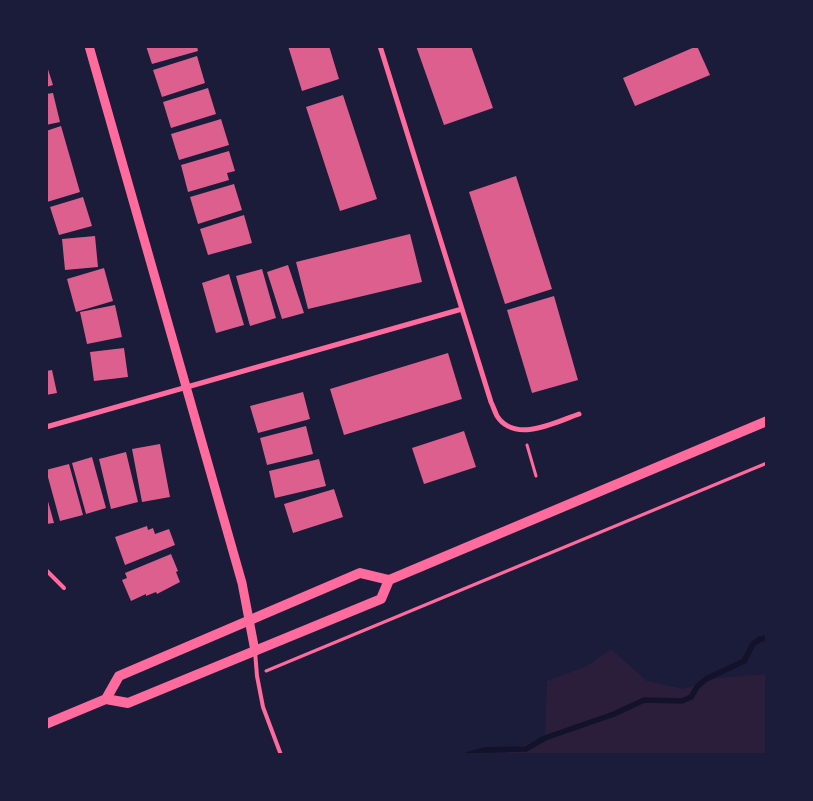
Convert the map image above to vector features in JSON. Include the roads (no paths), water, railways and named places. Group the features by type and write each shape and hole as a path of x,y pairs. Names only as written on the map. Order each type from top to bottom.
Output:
{"main road":[{"path":"106,699 119,676 360,573 389,580 767,421"},
{"path":"46,724 106,699 128,703 382,599 389,580"}],"street":[{"path":"89,46 242,583 255,651"},
{"path":"380,46 491,402 498,417 510,427 533,430 579,414"},
{"path":"46,427 462,309"}],"lane":[{"path":"46,570 64,588"},
{"path":"255,651 257,676 263,707 281,755"}],"waterway":[{"path":"467,755 485,750 526,749 545,738 614,714 644,700 682,701 691,697 697,687 706,679 744,661 753,644 760,639 767,638"}]}
